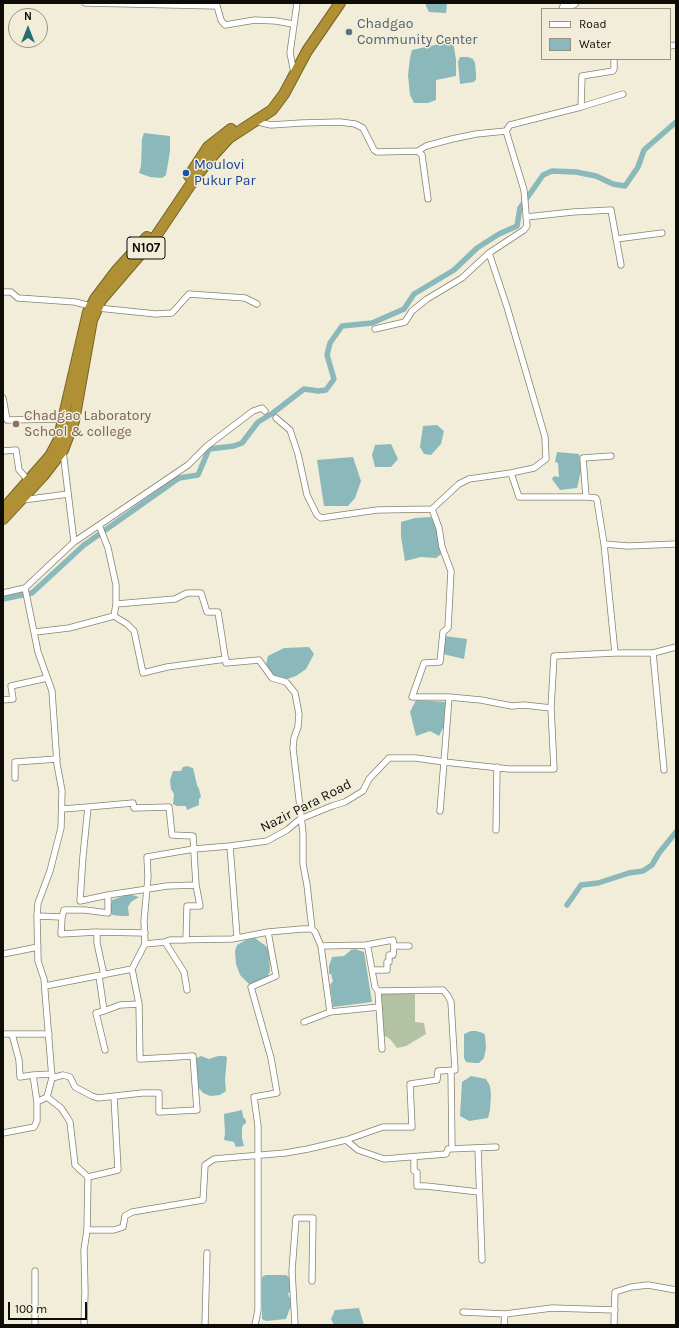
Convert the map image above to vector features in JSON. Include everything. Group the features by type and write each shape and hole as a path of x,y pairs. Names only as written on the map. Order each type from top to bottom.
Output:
{"highway":[{"name":"N107","path":"3,509 50,456 58,442 88,312 107,294 156,236 195,178 229,138 272,110 284,94 308,36 333,3"},
{"name":"N107","path":"3,519 42,476 63,450 74,422 92,320 94,299 117,270 150,233 208,147 232,129 265,108 284,84 340,3"}],"street":[{"path":"85,3 218,6 221,20 225,25 255,20 294,24"},
{"path":"293,71 290,53 297,3"},
{"path":"562,8 563,6 574,5 576,3"},
{"path":"581,107 582,76 613,71 614,60"},
{"path":"254,121 271,125 340,122 355,124 363,128 374,150 377,152 418,151 426,146 452,139 476,134 506,131 511,124 581,107 623,94"},
{"path":"375,329 405,322 412,311 427,298 462,278 489,253 524,230 527,226 524,196 506,131"},
{"path":"418,151 422,155 428,199"},
{"path":"526,217 611,210 620,265"},
{"path":"616,239 662,232"},
{"path":"276,418 290,430 298,454 307,495 317,515 321,518 377,510 432,509 459,484 469,479 534,468 546,459 545,437 489,253"},
{"path":"3,292 11,292 18,298 75,302 123,312 172,313 188,294 245,298 257,304"},
{"path":"3,398 5,420 64,419"},
{"path":"3,593 25,588 74,542 188,465 207,446 253,411 262,408 265,411"},
{"path":"3,451 16,450 19,470 28,480"},
{"path":"63,450 74,542"},
{"path":"586,497 583,458 611,456"},
{"path":"511,473 519,498 586,497 597,500 604,544 615,653"},
{"path":"20,500 68,494"},
{"path":"432,509 439,528 442,547 451,571 448,628 443,632 440,662 424,663 412,697 481,700 512,706 524,705 551,708"},
{"path":"99,525 108,548 116,585 116,604 114,616"},
{"path":"604,544 628,546 676,544"},
{"path":"25,588 38,652 52,691 57,760 62,791 61,828 50,871 38,903 37,916 38,961 45,986 52,1076 47,1097"},
{"path":"116,604 175,599 187,593 201,593 207,612 218,612 226,663 258,660 272,678 286,682 295,693 299,714 298,727 294,738 293,748 300,819 303,833 303,864 312,929 315,932 321,946 330,1012"},
{"path":"34,632 69,628 114,616 134,630 143,673 167,667 226,659"},
{"path":"444,762 497,767 554,769 551,708 554,656 654,653 676,647"},
{"path":"654,653 664,770"},
{"path":"3,700 13,699 11,686 47,678"},
{"path":"440,811 449,698"},
{"name":"Nazir Para Road","path":"132,968 145,944 144,921 148,877 147,857 194,849 267,841 287,830 300,819 345,802 363,791 369,779 389,758 416,758 444,762"},
{"path":"14,778 15,762 57,760"},
{"path":"496,830 497,767"},
{"path":"62,808 133,803 134,808 169,807 172,835 193,836 196,885 200,906 187,906 186,940"},
{"path":"88,807 80,900 167,886 196,885"},
{"path":"230,846 237,937"},
{"path":"108,895 108,914 85,910 64,910 61,934 97,932 145,933"},
{"path":"37,916 62,917"},
{"path":"145,944 170,940 232,939 268,932 312,929"},
{"path":"97,932 104,1011"},
{"path":"255,1325 258,1310 258,1126 254,1097 276,1093 271,1058 251,987 276,976 268,932"},
{"path":"321,946 366,945 393,940 393,955 390,955 390,962 387,962 387,970 372,970"},
{"path":"165,942 184,972 187,990"},
{"path":"366,945 368,948 375,986 378,991 382,1049"},
{"path":"394,946 409,946"},
{"path":"3,954 38,947"},
{"path":"12,1034 19,1060 20,1077 33,1075 63,1075 70,1078 75,1087 98,1098 150,1092 159,1093 159,1112 197,1110 193,1056 140,1059 139,1004 132,968 45,986"},
{"path":"87,1230 114,1230 123,1227 125,1216 132,1212 203,1200 205,1165 214,1159 285,1153 346,1140 383,1127 412,1127 410,1084 437,1080 438,1072 455,1070 451,1002 443,990 378,991"},
{"path":"105,1050 96,1013 120,1005 139,1004"},
{"path":"304,1022 330,1012 379,1007"},
{"path":"3,1034 49,1034"},
{"path":"451,1071 452,1149"},
{"path":"3,1133 34,1127 37,1121 37,1102 33,1075"},
{"path":"88,1178 118,1170 114,1096"},
{"path":"37,1102 47,1097"},
{"path":"47,1097 61,1108 70,1122 75,1165 88,1178 87,1230 84,1250 84,1325"},
{"path":"346,1140 358,1150 384,1159 446,1154 448,1149 496,1147"},
{"path":"478,1148 482,1260"},
{"path":"414,1157 414,1171 417,1172 417,1186 479,1192"},
{"path":"294,1325 292,1271 296,1218 313,1218 312,1281"},
{"path":"205,1325 206,1253"},
{"path":"35,1271 35,1325"},
{"path":"614,1325 615,1292 631,1287 648,1285 676,1290"},
{"path":"463,1312 505,1314 552,1308 615,1310"},
{"path":"504,1325 505,1314"}],"green space":[{"path":"381,994 415,994 415,1022 424,1023 426,1034 406,1046 397,1048 390,1039 383,1035"}],"water":[{"path":"426,3 447,3 446,13 429,12"},
{"path":"453,41 456,60 456,76 436,80 436,100 428,103 414,103 410,95 408,75 412,50"},
{"path":"460,57 468,57 473,59 476,73 476,79 474,82 460,84 458,62"},
{"path":"144,133 170,136 170,151 166,175 162,178 150,177 139,173 141,166 142,139"},
{"path":"437,425 444,431 441,444 431,455 424,454 420,447 423,426"},
{"path":"391,444 398,459 391,467 375,467 372,455 375,445"},
{"path":"557,452 579,454 581,471 577,488 560,490 552,479 554,476 559,477 558,463 555,462"},
{"path":"353,457 361,481 355,498 348,506 324,506 317,460"},
{"path":"431,517 436,527 441,554 436,558 421,557 405,561 401,537 401,522 415,518"},
{"path":"445,636 467,639 464,659 443,654"},
{"path":"309,647 314,654 306,669 296,676 287,679 276,679 270,673 266,664 268,656 284,648"},
{"path":"416,700 447,702 444,726 439,736 430,731 416,736 410,712"},
{"path":"187,766 193,768 201,797 199,799 199,805 187,810 186,806 177,806 173,804 174,794 171,789 170,780 173,771 181,771 183,767"},
{"path":"126,895 139,897 131,902 128,907 129,916 113,915 110,912 112,900"},
{"path":"255,938 266,946 269,952 270,971 268,976 249,984 240,975 236,964 235,951 237,945 246,940"},
{"path":"355,949 364,952 372,1002 333,1007 330,985 333,981 331,974 329,974 329,966 332,957 344,956 351,950"},
{"path":"471,1031 483,1033 485,1035 486,1048 484,1058 479,1063 466,1062 464,1058 464,1034"},
{"path":"201,1056 209,1059 218,1056 227,1057 225,1080 226,1091 220,1095 210,1096 203,1093 197,1086 195,1059"},
{"path":"471,1076 486,1079 490,1086 491,1095 488,1118 469,1121 460,1116 462,1082"},
{"path":"242,1110 243,1117 246,1120 246,1123 242,1128 244,1146 236,1147 234,1142 224,1140 224,1114"},
{"path":"266,1275 286,1275 289,1277 290,1292 288,1293 291,1308 286,1319 266,1321 262,1319 262,1278"},
{"path":"359,1308 364,1325 334,1325 331,1319 335,1310"}],"waterway":[{"path":"3,599 32,593 84,545 179,478 198,475 209,449 234,446 242,443 258,422 273,413 304,389 318,391 326,390 334,379 327,355 330,343 342,326 372,323 404,309 414,294 454,270 477,248 499,234 517,226 520,208 543,175 552,171 576,172 596,176 613,184 625,186 638,167 644,150 676,122"},
{"path":"567,905 581,885 598,883 629,873 643,871 652,865 659,853 676,832"}],"place":[{"name":"Chadgao Community Center","path":"349,32"},
{"name":"Moulovi Pukur Par","path":"186,173"},
{"name":"Chadgao Laboratory School & college","path":"16,424"}]}
